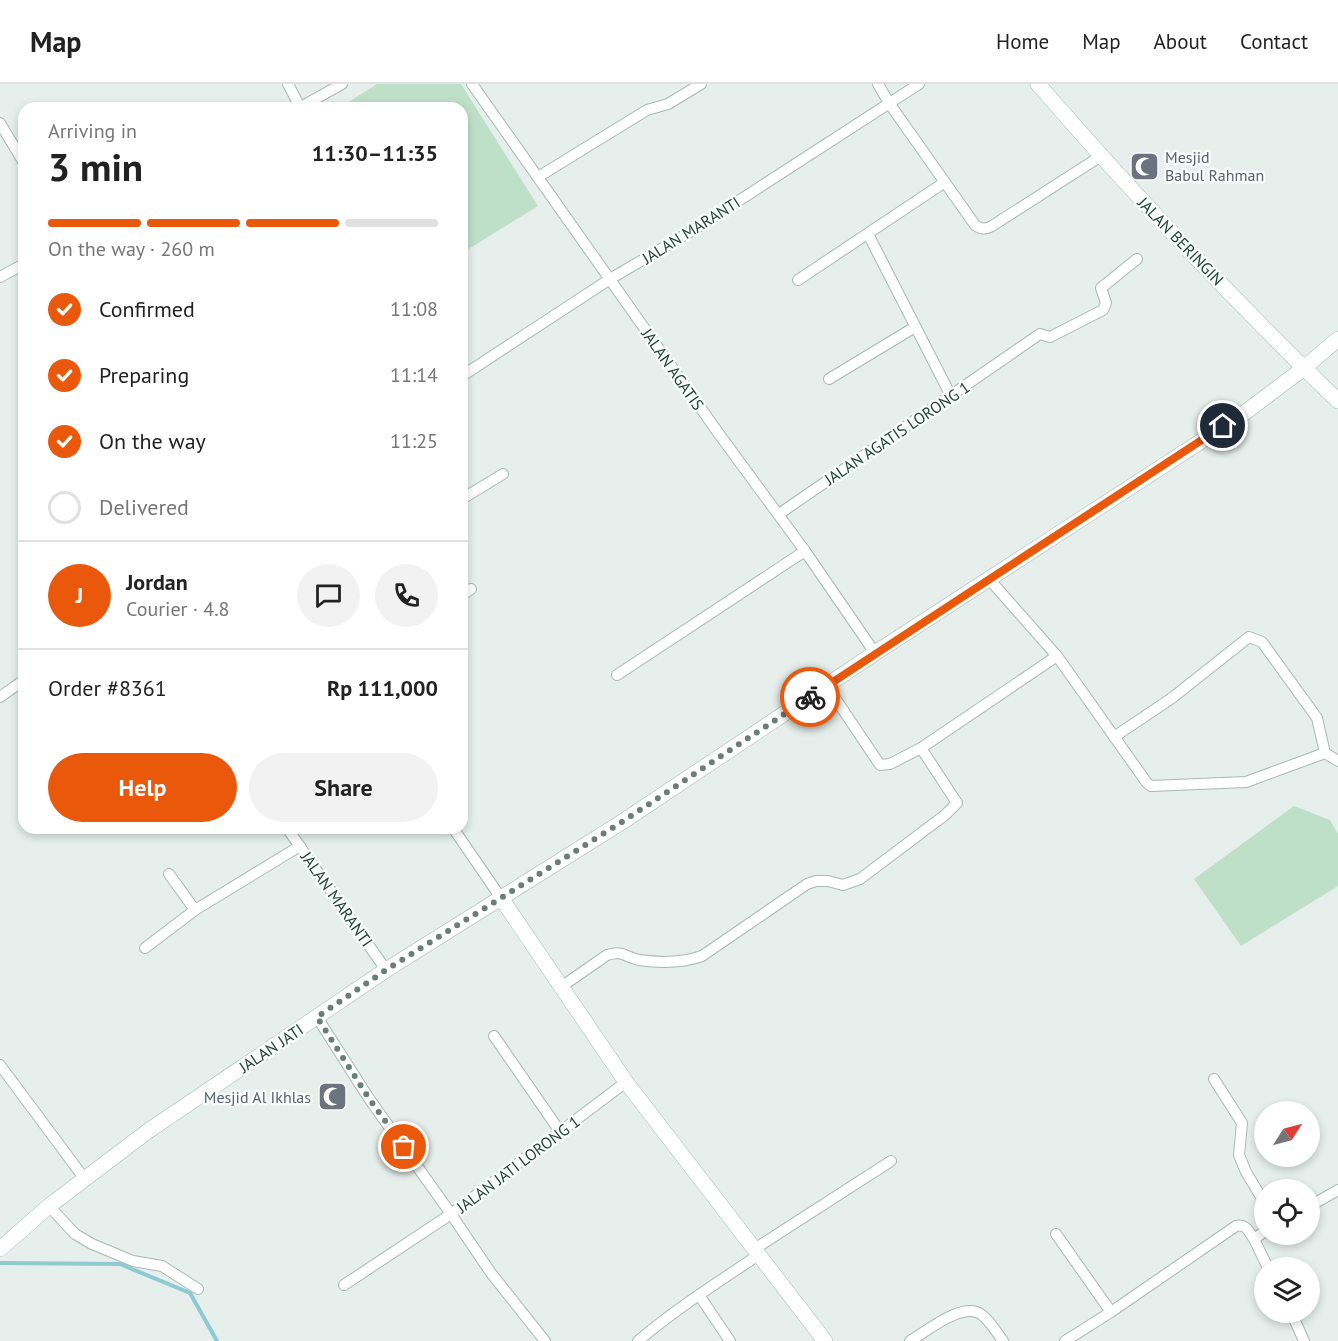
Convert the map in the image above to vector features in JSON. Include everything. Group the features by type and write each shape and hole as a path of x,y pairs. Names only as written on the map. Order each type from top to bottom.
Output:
{"street":[{"path":"288,84 296,102"},
{"path":"318,102 342,84"},
{"path":"538,177 646,110 668,104 701,84"},
{"path":"878,84 975,225 988,228 1101,156"},
{"name":"JALAN MARANTI","path":"468,372 610,279 695,229 920,84"},
{"name":"JALAN BERINGIN","path":"1038,84 1101,156 1338,401"},
{"name":"JALAN AGATIS","path":"478,86 538,177 779,514 875,653"},
{"path":"0,123 18,153"},
{"path":"798,280 945,182"},
{"path":"868,234 951,396"},
{"name":"JALAN AGATIS LORONG 1","path":"779,514 1040,334 1050,337 1103,310 1106,303 1101,288 1137,259"},
{"path":"2,273 18,266"},
{"path":"829,379 915,327"},
{"name":"JALAN JATI","path":"0,1249 84,1178 148,1131 386,970 622,822 875,653 1243,414 1338,339"},
{"path":"468,495 503,474"},
{"path":"617,675 805,551"},
{"path":"989,579 1056,656 1151,786 1246,782 1325,753 1338,760"},
{"path":"1114,737 1172,698 1249,637 1262,642 1317,718 1325,753"},
{"path":"827,686 880,765 890,764 921,748 1056,656"},
{"path":"0,697 18,684"},
{"path":"561,987 607,955 616,952 624,953 632,958 658,962 684,961 702,956 807,884 828,881 843,885 860,879 945,815 957,803 921,748"},
{"name":"JALAN MARANTI","path":"291,834 386,970"},
{"path":"457,834 626,1082 825,1341"},
{"path":"145,948 195,910 300,846"},
{"path":"169,874 195,910"},
{"name":"JALAN JATI LORONG 1","path":"317,1017 368,1097 451,1214 626,1082"},
{"path":"494,1036 561,1133"},
{"path":"0,1065 84,1178"},
{"path":"1214,1079 1242,1123 1239,1155 1254,1185"},
{"path":"638,1341 758,1251 891,1161"},
{"path":"1320,1200 1338,1190"},
{"path":"49,1206 75,1234 92,1244 134,1261 162,1266 198,1289"},
{"path":"344,1285 451,1214 491,1273 545,1341"},
{"path":"1065,1341 1080,1337 1112,1312 1236,1226 1247,1229 1254,1239"},
{"path":"1056,1234 1112,1312"},
{"path":"699,1294 730,1341"},
{"path":"910,1341 958,1312 968,1310 983,1315 1003,1341"},
{"path":"1296,1323 1304,1341"}],"green space":[{"path":"377,84 461,84 538,206 468,249 468,102 348,102"},
{"path":"1294,806 1330,820 1338,834 1338,886 1241,946 1194,879"}],"waterway":[{"path":"0,1263 120,1264 190,1293 217,1341"}],"way so far":[{"path":"404,1147 368,1097 317,1017 386,970 622,822 810,697"}],"place":[{"name":"Mesjid Babul Rahman","path":"1144,166"},
{"name":"Mesjid Al Ikhlas","path":"332,1097"}],"route":[{"path":"810,697 1223,426"}]}
